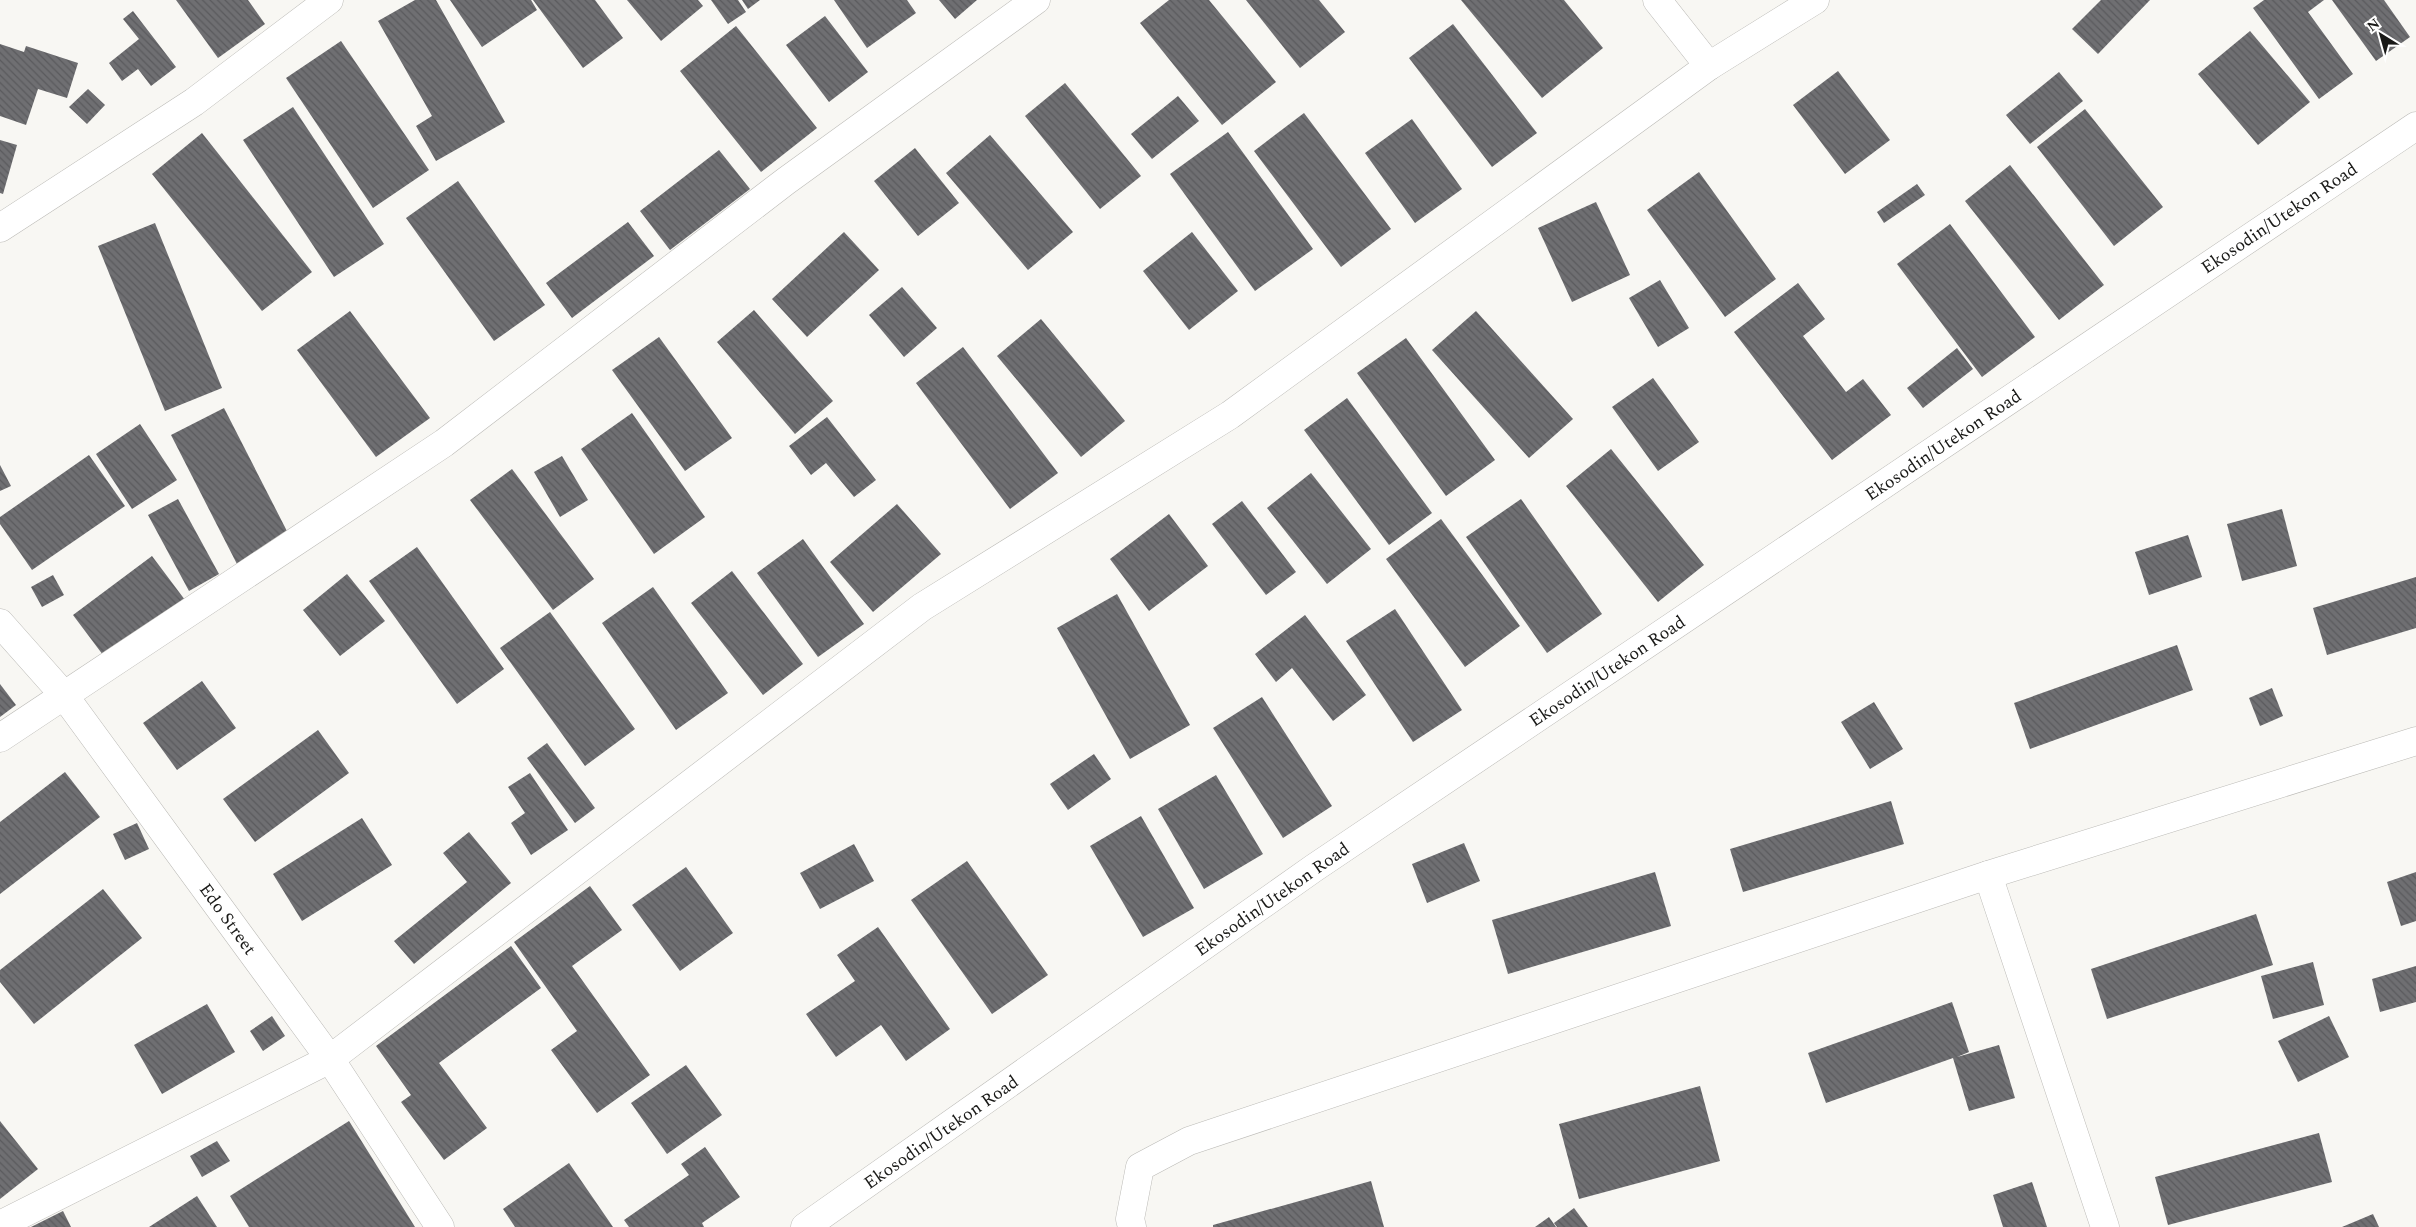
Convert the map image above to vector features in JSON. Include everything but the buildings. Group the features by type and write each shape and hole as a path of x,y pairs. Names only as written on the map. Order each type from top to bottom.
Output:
{"street":[{"path":"0,228 194,102 329,0"},
{"path":"0,738 63,694 444,443 786,181 1036,0"},
{"path":"1657,0 1710,66"},
{"path":"0,1225 330,1059 922,607 1230,415 1710,66 1815,0"},
{"name":"Ekosodin/Utekon Road","path":"805,1227 1314,868 2416,126"},
{"name":"Edo Street","path":"0,623 63,694 330,1059 440,1227"},
{"path":"1132,1227 1130,1219 1140,1168 1189,1141 1988,876 2416,742"},
{"path":"1988,876 2105,1227"}]}
